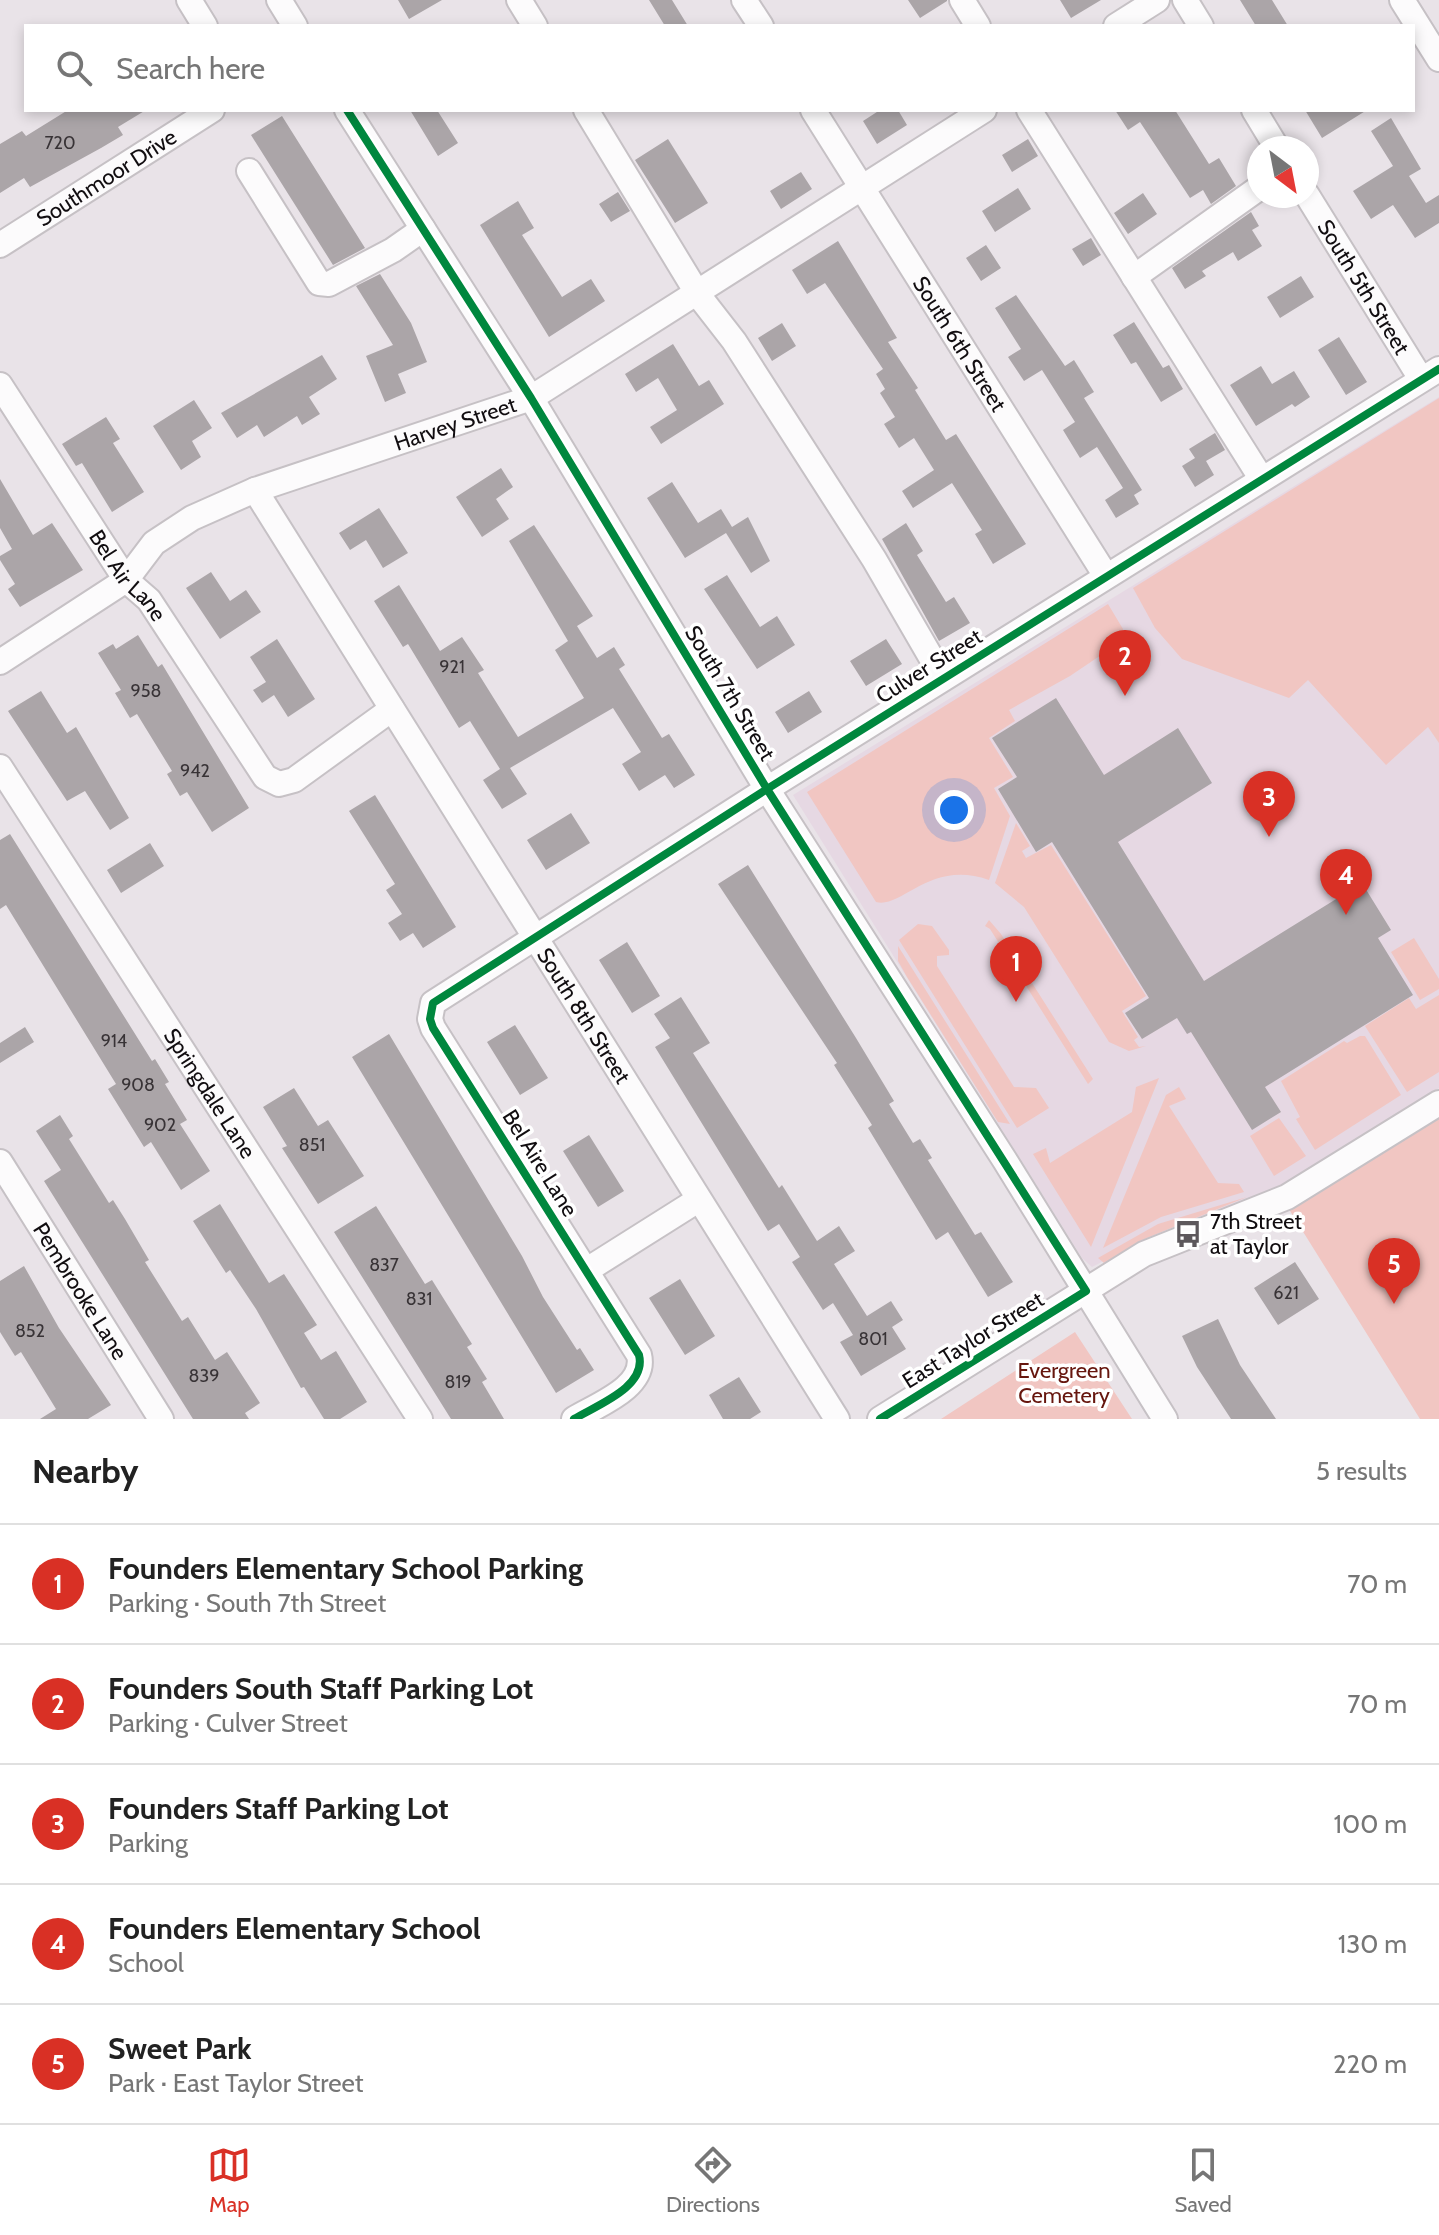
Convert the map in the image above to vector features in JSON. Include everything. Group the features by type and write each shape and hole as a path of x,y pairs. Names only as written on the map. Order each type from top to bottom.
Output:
{"street":[{"path":"189,0 204,24"},
{"path":"279,0 294,24"},
{"path":"519,0 534,24"},
{"path":"744,0 760,24"},
{"path":"962,0 977,24"},
{"path":"1119,24 1157,0"},
{"path":"1185,0 1200,24"},
{"path":"1402,0 1439,59"},
{"name":"Southmoor Drive","path":"0,245 209,112"},
{"name":"South 7th Street","path":"348,112 531,398 767,789 1165,1419"},
{"path":"587,112 697,292 734,341 850,521 943,678"},
{"name":"South 6th Street","path":"814,112 1106,576"},
{"name":"Harvey Street","path":"0,662 126,580 154,543 169,531 219,504 255,490 531,398 981,112"},
{"path":"1030,112 1261,478"},
{"path":"1255,112 1270,136"},
{"path":"249,171 319,283 329,284 393,250 423,229"},
{"path":"1134,277 1247,197"},
{"name":"South 5th Street","path":"1316,208 1430,374"},
{"name":"Culver Street","path":"439,997 1430,374"},
{"name":"Bel Air Lane","path":"0,385 126,580 149,600 256,764 273,782 294,780 392,709"},
{"name":"South 8th Street","path":"255,490 837,1419"},
{"name":"Springdale Lane","path":"0,767 420,1419"},
{"name":"Bel Aire Lane","path":"439,997 431,1010 433,1028 634,1346 641,1365 634,1380 574,1419"},
{"name":"East Taylor Street","path":"880,1419 1144,1254 1287,1197 1439,1103"},
{"name":"Pembrooke Lane","path":"0,1162 161,1419"},
{"path":"587,1270 698,1200"}],"shaded area":[{"path":"1439,397 1439,1088 1277,1190 1164,1230 1092,1267 1082,1258 793,795"}],"green space":[{"path":"1439,398 1439,743 1428,727 1386,765 1308,680 1289,698 1182,659 1155,628 1133,588"},
{"path":"1108,604 1123,629 1122,641 1070,676 1009,710 1015,721 989,738 1013,777 994,788 1010,816 989,880 968,875 950,876 934,880 896,899 876,902 807,792"},
{"path":"1016,823 1030,846 1022,851 1026,858 1051,845 1146,996 1122,1011 1138,1037 1134,1040 1139,1047 1146,1046 1129,1051 1109,1042 1024,907 995,883"},
{"path":"989,920 1093,1079 1088,1084 990,929 985,926"},
{"path":"918,924 932,926 949,950 949,955 937,956 937,966 1014,1087 1036,1088 1049,1108 1017,1128 899,940"},
{"path":"1414,938 1439,979 1439,989 1420,1000 1391,952"},
{"path":"898,946 1010,1124 998,1122 907,977 898,961"},
{"path":"1439,995 1439,1072 1407,1092 1365,1026 1409,998 1416,1009"},
{"path":"1365,1036 1401,1095 1315,1150 1296,1119 1300,1117 1281,1081 1344,1041 1347,1043"},
{"path":"1159,1078 1091,1247 1033,1154 1046,1148 1050,1163 1132,1112 1136,1087"},
{"path":"1179,1087 1186,1099 1169,1106 1218,1183 1239,1184 1244,1192 1161,1217 1103,1248 1166,1095"},
{"path":"1439,1090 1439,1419 1420,1419 1277,1190"},
{"path":"1279,1118 1306,1156 1274,1176 1250,1136"},
{"path":"1247,1197 1142,1240 1104,1263 1098,1258 1158,1224"},
{"name":"Evergreen Cemetery","path":"1075,1332 1132,1419 941,1419"}],"building":[{"path":"398,0 442,0 409,19"},
{"path":"649,0 672,0 687,24 664,24"},
{"path":"908,0 947,0 947,1 920,18"},
{"path":"1060,0 1101,0 1071,18"},
{"path":"1240,0 1272,0 1287,24 1255,24"},
{"path":"65,112 143,112 118,127 123,135 101,148 30,187 24,178 0,193 0,144 22,131 26,136"},
{"path":"411,112 438,112 458,143 438,156"},
{"path":"877,112 899,112 907,125 877,144 863,121"},
{"path":"1116,112 1176,112 1209,164 1219,158 1236,186 1211,204 1203,190 1190,198 1140,122 1128,130"},
{"path":"1306,112 1364,112 1322,138"},
{"path":"282,116 365,248 333,265 251,135"},
{"path":"1391,118 1421,169 1409,176 1426,203 1439,195 1439,223 1415,238 1393,205 1371,219 1353,191 1393,166 1371,131"},
{"path":"668,139 708,203 675,223 635,160"},
{"path":"1028,139 1038,156 1012,172 1002,155"},
{"path":"801,172 812,189 781,209 770,191"},
{"path":"1018,188 1031,209 995,232 982,211"},
{"path":"618,192 630,211 611,222 599,204"},
{"path":"1143,193 1157,214 1128,234 1114,213"},
{"path":"518,201 534,228 522,235 562,297 591,279 605,301 549,337 480,225"},
{"path":"1251,212 1259,226 1252,230 1262,246 1238,261 1233,252 1202,271 1206,276 1185,289 1172,268"},
{"path":"1091,238 1101,255 1083,266 1072,249"},
{"path":"838,241 897,338 888,342 946,440 956,434 1026,544 993,564 975,534 982,530 952,483 913,508 902,491 934,470 914,438 899,448 884,424 895,417 880,393 885,389 876,374 883,369 825,283 807,294 792,270"},
{"path":"986,245 1001,268 981,281 966,258"},
{"path":"380,274 411,323 427,362 398,374 406,393 385,402 366,356 393,345 356,286"},
{"path":"1301,276 1314,297 1280,318 1267,297"},
{"path":"1016,295 1065,366 1074,360 1094,392 1084,398 1142,490 1134,495 1139,504 1116,518 1105,500 1123,488 1097,447 1080,458 1063,430 1075,422 1042,370 1024,381 1008,357 1021,349 995,308"},
{"path":"1134,322 1163,368 1169,365 1183,389 1161,402 1136,362 1131,364 1113,335"},
{"path":"782,323 796,346 772,361 758,338"},
{"path":"1339,337 1367,382 1346,395 1318,350"},
{"path":"673,344 699,386 709,380 724,404 661,444 650,427 677,410 658,378 636,392 625,374"},
{"path":"322,355 337,379 309,397 320,414 302,425 297,416 264,437 257,425 237,438 221,413"},
{"path":"1261,366 1272,384 1294,371 1310,397 1256,426 1230,385"},
{"path":"194,400 212,428 192,441 201,457 181,470 153,426"},
{"path":"106,417 120,439 113,443 144,492 112,512 82,463 76,466 62,444"},
{"path":"1215,433 1225,450 1206,461 1214,475 1195,487 1182,466 1195,458 1189,449"},
{"path":"501,468 513,487 496,499 509,519 482,537 456,497"},
{"path":"0,479 33,535 52,523 83,570 20,607 8,589 15,584 0,560 0,556 12,549 0,528"},
{"path":"672,482 698,523 721,509 732,527 748,517 770,561 751,573 726,533 685,558 647,498"},
{"path":"379,508 408,553 383,568 366,540 350,550 339,533"},
{"path":"906,523 923,551 917,555 946,602 954,597 970,623 939,641 882,539"},
{"path":"534,525 593,616 577,626 597,658 614,647 625,665 619,669 662,738 669,734 695,775 674,788 665,775 639,791 622,764 641,752 613,708 510,768 527,794 502,809 483,780 500,769 470,721 459,728 408,644 403,647 374,601 399,585 440,651 462,637 484,670 478,673 518,737 584,698 555,650 568,641 509,541"},
{"path":"211,572 230,601 246,590 261,612 220,639 186,588"},
{"path":"727,575 760,627 777,616 795,645 757,669 704,589"},
{"path":"138,635 158,667 162,664 249,808 212,832 187,792 180,796 167,774 172,771 137,714 130,718 115,693 121,690 98,653 113,644 116,649"},
{"path":"277,639 315,699 288,717 274,695 262,703 253,690 266,682 250,657"},
{"path":"886,639 902,664 866,686 850,661"},
{"path":"41,691 67,733 76,727 129,818 110,830 85,791 67,801 8,711"},
{"path":"809,691 822,712 788,733 775,712"},
{"path":"1056,698 1104,775 1178,728 1212,783 1118,842 1204,981 1362,883 1391,930 1378,938 1413,995 1265,1087 1281,1112 1252,1130 1191,1032 1187,1034 1177,1018 1142,1039 1125,1013 1149,998 1052,842 1036,852 998,789 1017,777 992,738"},
{"path":"375,795 456,927 423,948 413,933 400,941 388,923 402,914 386,890 395,884 349,811"},
{"path":"571,813 590,843 546,870 527,840"},
{"path":"10,834 152,1061 155,1059 169,1082 165,1084 187,1120 180,1124 210,1171 181,1190 151,1142 144,1147 108,1089 116,1084 6,905 0,909 0,840"},
{"path":"150,843 164,866 121,893 107,870"},
{"path":"748,865 894,1101 889,1104 913,1143 920,1139 932,1158 928,1160 975,1235 981,1232 1013,1282 988,1297 948,1232 936,1240 868,1128 872,1125 834,1065 837,1063 718,884"},
{"path":"627,942 660,996 632,1013 599,960"},
{"path":"681,997 710,1043 693,1053 779,1188 782,1185 817,1241 839,1226 855,1251 834,1264 867,1316 891,1301 903,1320 892,1327 906,1349 861,1376 840,1342 853,1335 833,1303 823,1310 792,1262 800,1257 779,1224 768,1231 655,1047 670,1038 654,1014"},
{"path":"515,1025 548,1078 520,1095 487,1042"},
{"path":"25,1027 34,1042 0,1063 0,1043"},
{"path":"389,1034 522,1256 543,1297 577,1350 580,1348 594,1370 556,1393 352,1057"},
{"path":"294,1088 318,1126 328,1120 364,1176 318,1204 282,1148 287,1146 263,1107"},
{"path":"60,1115 73,1136 69,1139 109,1203 113,1200 125,1219 149,1260 145,1262 182,1321 188,1317 215,1360 227,1352 260,1403 245,1413 249,1419 193,1419 44,1181 61,1170 36,1131"},
{"path":"589,1135 624,1191 598,1207 563,1151"},
{"path":"220,1204 269,1283 284,1274 317,1325 304,1333 321,1360 336,1351 367,1402 340,1419 324,1419 304,1387 301,1388 256,1309 230,1270 226,1273 193,1221"},
{"path":"376,1206 425,1284 432,1280 472,1344 467,1347 487,1379 482,1382 504,1419 451,1419 334,1232"},
{"path":"1295,1262 1319,1299 1278,1325 1254,1288"},
{"path":"24,1266 59,1328 111,1405 88,1419 40,1419 56,1409 21,1352 15,1356 0,1332 0,1281"},
{"path":"680,1279 715,1336 685,1355 649,1298"},
{"path":"1218,1319 1240,1365 1276,1419 1231,1419 1197,1367 1182,1336"},
{"path":"739,1377 761,1412 750,1419 723,1419 709,1395"}],"cycle path":[{"path":"348,112 531,398 767,789 1086,1291 880,1419"},
{"path":"574,1419 628,1386 639,1366 639,1355 433,1028 430,1019 433,1003 767,789 1439,369"}],"place":[{"name":"Founders South Staff Parking Lot","path":"1125,696"},
{"name":"Founders Staff Parking Lot","path":"1269,837"},
{"name":"Founders Elementary School","path":"1346,915"},
{"name":"Founders Elementary School Parking","path":"1016,1002"},
{"name":"7th Street at Taylor","path":"1188,1234"},
{"name":"Sweet Park","path":"1394,1304"}]}
